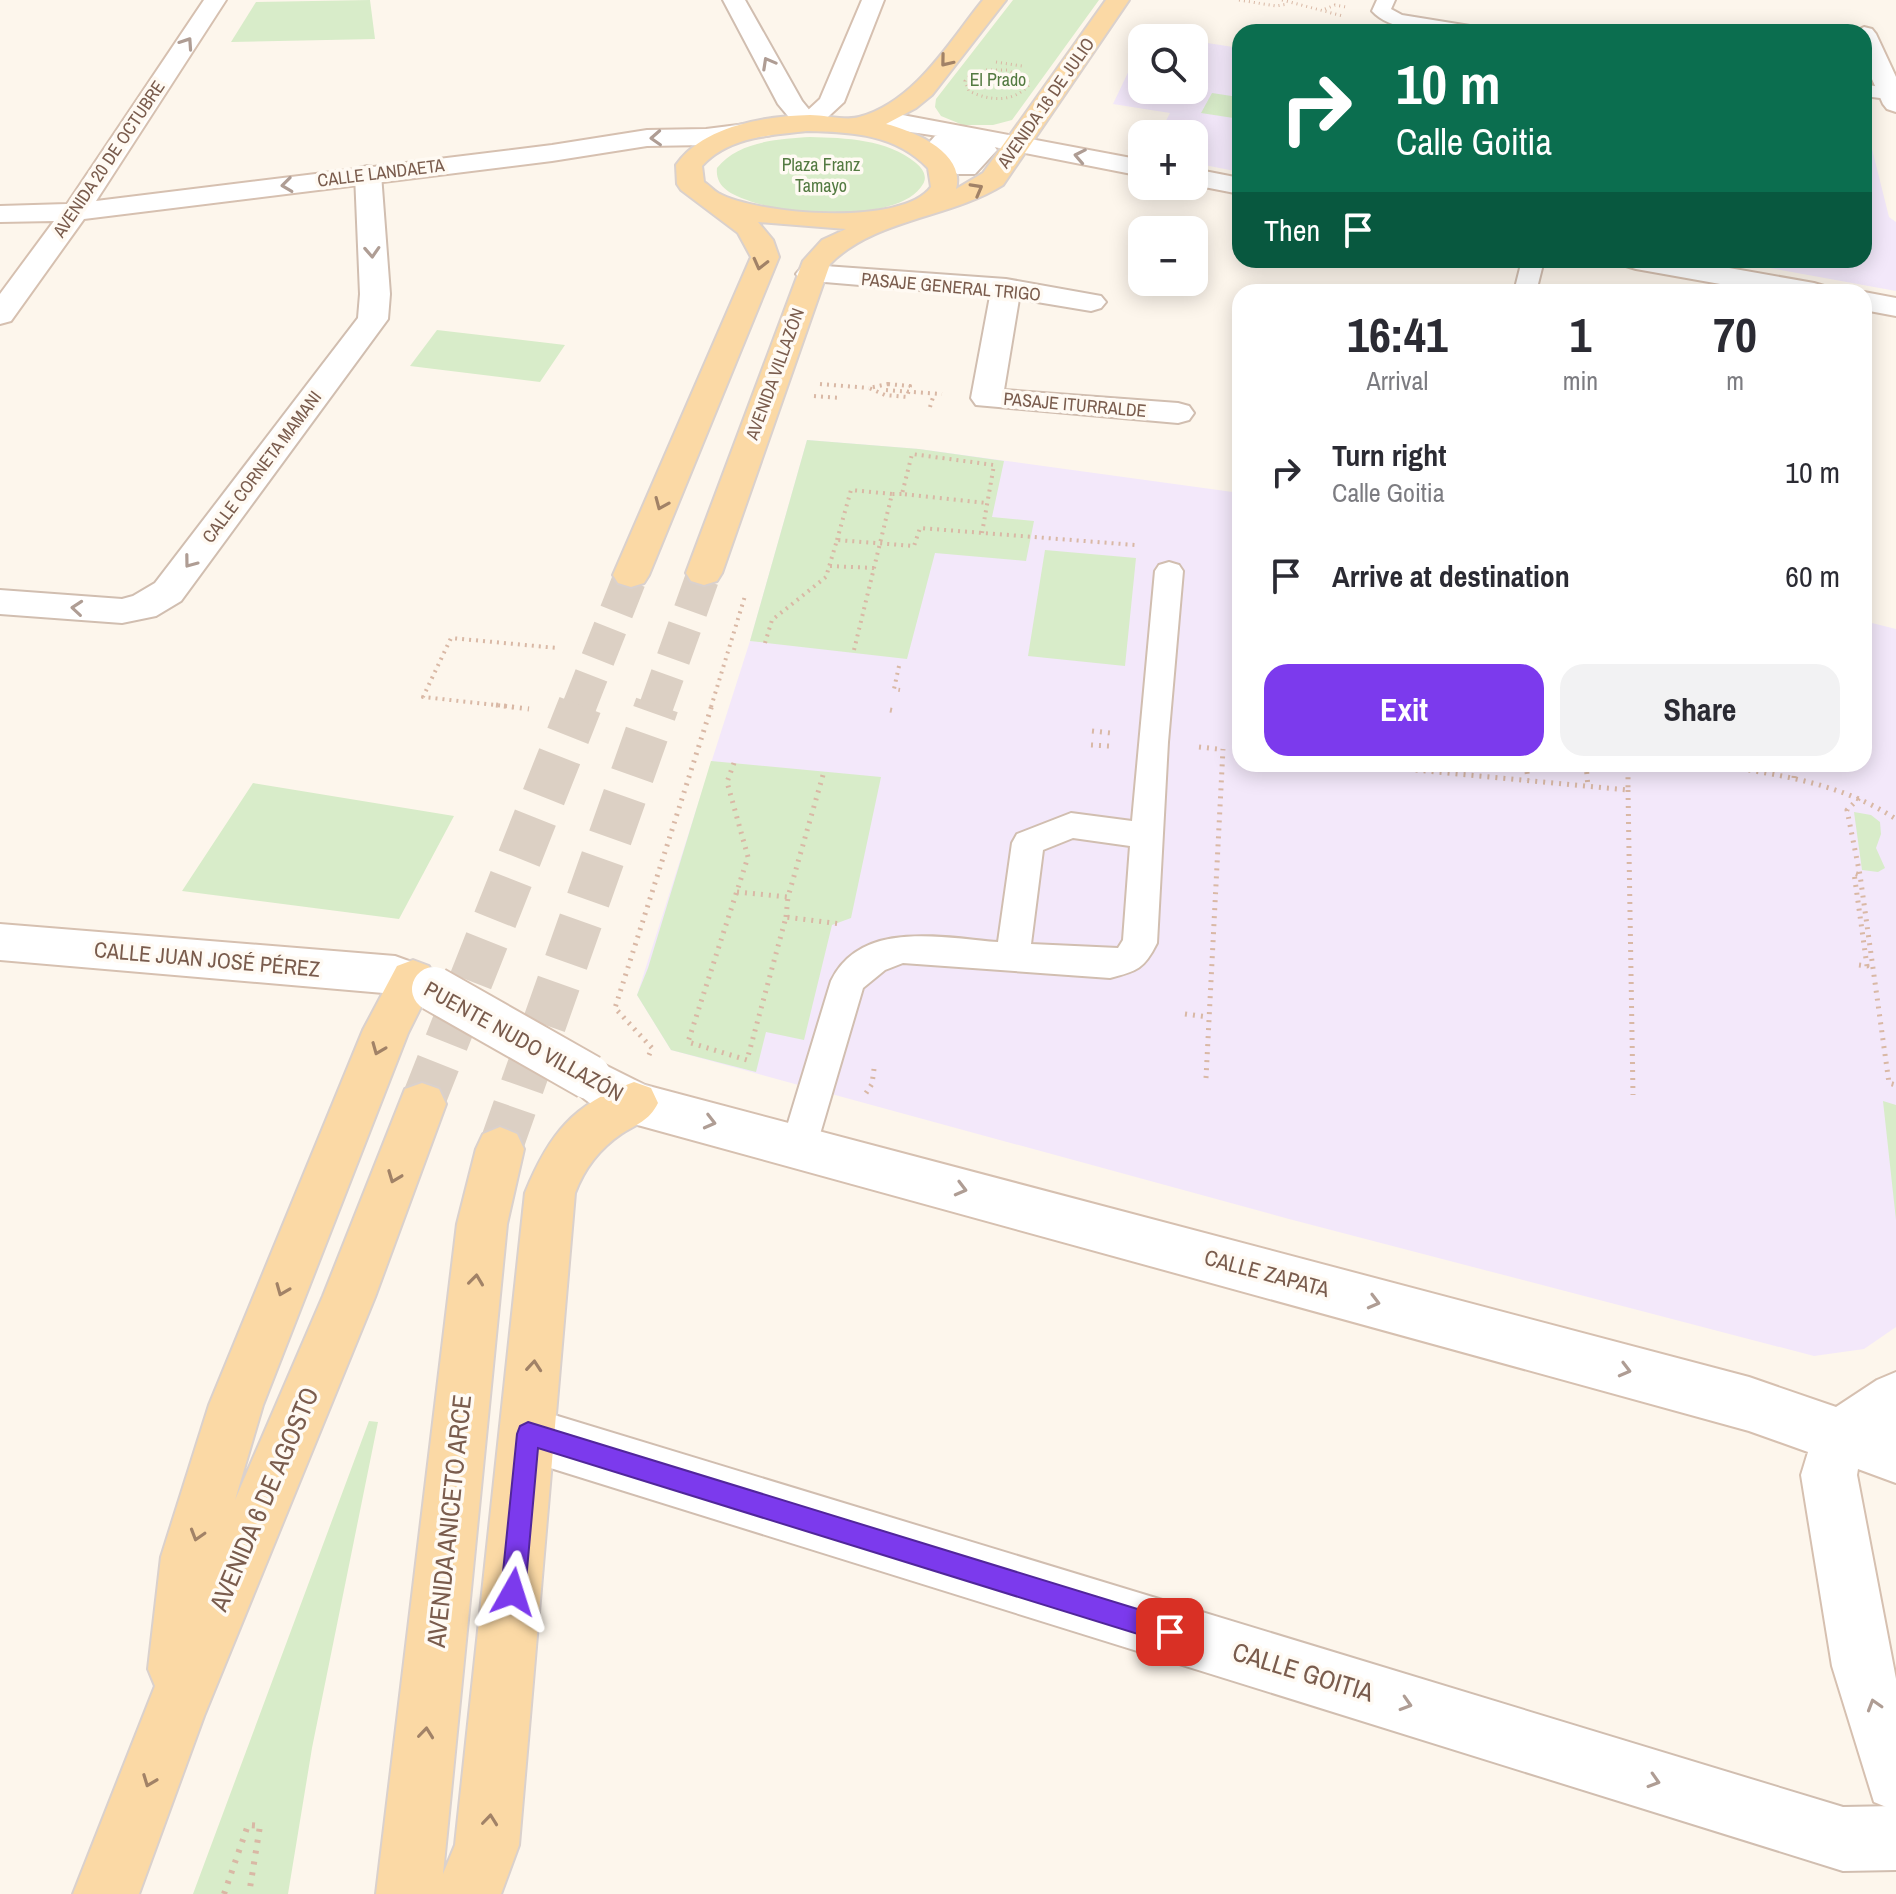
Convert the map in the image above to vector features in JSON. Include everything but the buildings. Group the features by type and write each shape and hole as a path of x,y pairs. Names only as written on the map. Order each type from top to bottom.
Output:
{"main road":[{"name":"AVENIDA 20 DE OCTUBRE","path":"0,315 75,212 215,0"},
{"path":"734,0 791,104 807,123"},
{"path":"807,123 831,102 873,0"},
{"path":"864,125 907,103 923,90 995,0"},
{"name":"AVENIDA 16 DE JULIO","path":"906,213 969,194 993,179 1118,0"},
{"path":"1872,52 1894,99"},
{"path":"631,575 765,257 762,244 752,230 692,188 687,179 689,165 709,147 762,130 807,123 864,125 897,122 1128,165"},
{"path":"720,207 827,221 906,213 945,189 947,180 944,169 923,149 905,139 864,125"},
{"name":"CALLE LANDAETA","path":"0,214 75,212 647,138 706,137 762,130"},
{"name":"CALLE CORNETA MAMANI","path":"0,602 122,611 143,607 168,592 373,319 368,174"},
{"path":"1208,180 1232,184"},
{"name":"AVENIDA VILLAZÓN","path":"704,573 817,261 832,246 852,234 906,213"},
{"path":"1680,268 1770,284"},
{"name":"PASAJE GENERAL TRIGO","path":"811,274 1006,288 1091,302"},
{"name":"PASAJE ITURRALDE","path":"1006,288 987,398 1178,413"},
{"path":"1872,302 1896,307"},
{"name":"CALLE JUAN JOSÉ PÉREZ","path":"0,942 423,984"},
{"path":"173,1716 190,1557 236,1405 386,1030 423,984"},
{"name":"PUENTE NUDO VILLAZÓN","path":"423,984 623,1081"},
{"path":"468,1894 487,1845 550,1193 567,1152 607,1116 623,1081"},
{"name":"CALLE ZAPATA","path":"623,1081 800,1146 1749,1404 1896,1455"},
{"name":"AVENIDA 6 DE AGOSTO","path":"106,1894 173,1716 349,1297 422,1104"},
{"name":"AVENIDA ANICETO ARCE","path":"409,1894 482,1224 500,1149"},
{"path":"1896,1399 1839,1437 1829,1475 1862,1666 1896,1780"},
{"name":"CALLE GOITIA","path":"528,1434 1843,1839 1896,1838"}],"lane":[{"path":"1386,0 1381,11 1397,20 1423,24"},
{"path":"1872,92 1894,99"},
{"path":"800,1146 848,981 864,964 880,954 903,949 1110,964 1129,959 1140,943 1169,571"},
{"path":"1013,955 1028,843 1071,825 1147,836"}],"path":[{"path":"1239,0 1324,9 1333,14"},
{"path":"1282,0 1289,4"},
{"path":"1324,9 1335,5"},
{"path":"996,62 1025,66"},
{"path":"986,70 1016,73 1028,80 1029,85 1022,94 1004,98 975,95 969,91 965,81 986,70"},
{"path":"810,395 819,369"},
{"path":"815,384 869,388 888,384 910,386 906,404"},
{"path":"869,388 885,395 906,394"},
{"path":"886,390 906,394"},
{"path":"930,407 934,394"},
{"path":"821,396 841,398"},
{"path":"902,494 912,454 994,465 982,533"},
{"path":"765,643 772,620 826,577 851,490 987,503"},
{"path":"854,650 892,494"},
{"path":"837,540 914,546 920,528 1145,546"},
{"path":"830,566 874,568"},
{"path":"623,1081 652,1048 615,1008 678,817 747,590"},
{"path":"529,709 423,697 451,638 557,648"},
{"path":"899,666 894,689 900,690"},
{"path":"1092,731 1118,733"},
{"path":"1091,745 1117,746"},
{"path":"1206,1078 1223,749"},
{"path":"734,763 727,782 748,857 688,1042 747,1060 823,775"},
{"path":"1440,772 1628,790"},
{"path":"1527,772 1528,780"},
{"path":"1587,772 1588,787"},
{"path":"1628,772 1633,1095"},
{"path":"1758,772 1794,778 1859,798 1896,819"},
{"path":"1794,772 1794,778"},
{"path":"1859,798 1847,810 1860,875 1889,1083 1896,1085"},
{"path":"1859,965 1867,966 1854,873 1860,875"},
{"path":"737,892 788,897"},
{"path":"786,917 853,925"},
{"path":"1185,1014 1209,1017"},
{"path":"872,1084 874,1073"},
{"path":"224,1894 248,1825 260,1826 249,1894"}],"shaded area":[{"path":"1208,43 1232,47 1232,170 1208,166 1208,120 1166,120 1170,113 1113,104 1128,72 1128,104 1208,104"},
{"path":"1872,149 1889,217 1896,222 1896,291 1872,287 1872,284 1770,268 1872,268"},
{"path":"807,440 919,449 1232,492 1232,772 1872,772 1872,623 1896,629 1896,1327 1864,1349 1814,1356 1289,1219 671,1050 637,995 750,641"}],"green space":[{"path":"370,0 375,39 231,42 256,2"},
{"name":"El Prado","path":"1013,0 1099,0 1012,120 993,125 963,125 941,116 935,107 936,99"},
{"path":"1212,93 1232,96 1232,118 1201,113"},
{"name":"Plaza Franz Tamayo","path":"810,137 852,139 892,149 918,165 924,172 923,184 911,197 891,205 840,213 764,205 747,200 721,185 717,168 736,152 760,143"},
{"path":"437,330 565,345 540,382 410,366"},
{"path":"807,440 919,449 1004,461 992,517 1034,521 1026,561 935,553 907,659 750,641"},
{"path":"1045,550 1136,558 1125,666 1028,656"},
{"path":"711,761 881,777 851,918 832,925 804,1040 766,1032 756,1072 671,1050 637,995"},
{"path":"253,783 454,816 399,919 182,891"},
{"path":"1854,812 1871,815 1880,822 1881,834 1876,848 1885,868 1878,872 1862,870"},
{"path":"1883,1101 1896,1105 1896,1220"},
{"path":"369,1421 378,1422 312,1748 288,1894 193,1894"}],"tunnel":[{"path":"656,707 704,573"},
{"path":"579,707 631,575"},
{"path":"422,1104 580,705"},
{"path":"500,1149 657,705"}],"route":[{"path":"513,1592 528,1434 1170,1632"}]}
